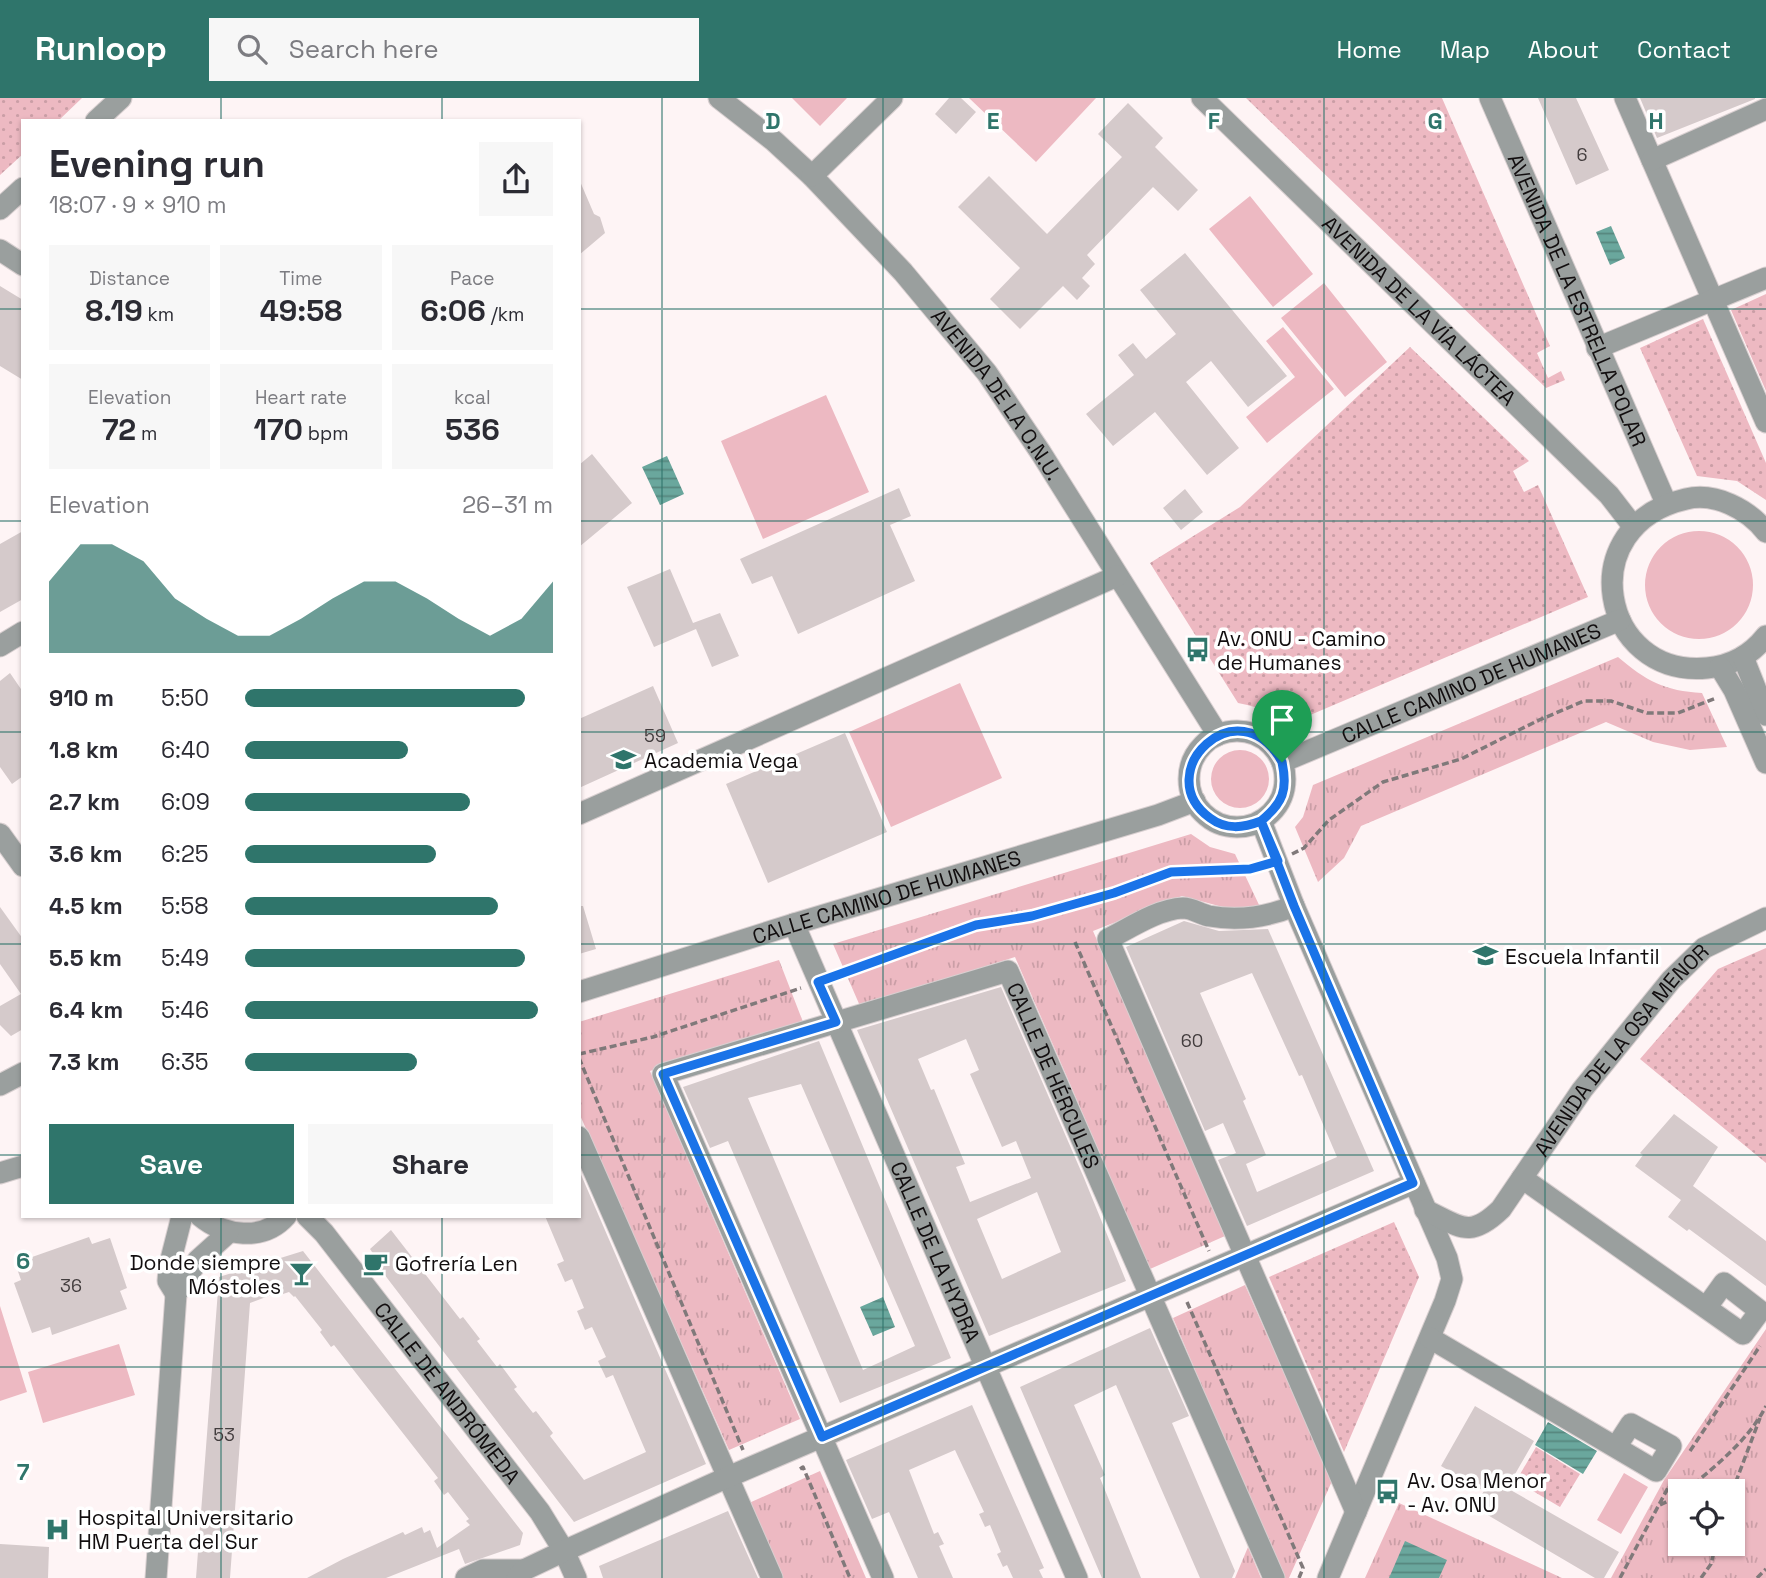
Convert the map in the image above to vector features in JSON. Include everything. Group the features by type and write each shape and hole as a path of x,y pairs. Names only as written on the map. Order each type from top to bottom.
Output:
{"street":[{"path":"98,119 121,98"},
{"name":"AVENIDA DE LA O.N.U.","path":"719,98 774,141 812,176 903,272 987,373 1041,453 1218,735"},
{"path":"812,176 892,98"},
{"name":"AVENIDA DE LA VÍA LÁCTEA","path":"1202,98 1609,495 1633,526"},
{"name":"AVENIDA DE LA ESTRELLA POLAR","path":"1490,98 1666,503"},
{"path":"1625,98 1766,422"},
{"path":"1652,160 1766,109"},
{"path":"0,209 21,190"},
{"path":"0,250 21,264"},
{"path":"1597,348 1766,278"},
{"path":"1766,532 1744,511 1719,500 1692,497 1666,503 1633,526 1620,547 1613,571 1613,596 1620,620 1637,645 1662,662 1690,670 1720,667 1743,657 1766,636"},
{"path":"581,813 1117,576"},
{"name":"CALLE CAMINO DE HUMANES","path":"1282,762 1620,620"},
{"path":"0,646 21,633"},
{"path":"1743,657 1766,715"},
{"path":"1720,667 1734,690 1766,764"},
{"path":"1233,731 1248,732 1263,738 1275,748 1282,762 1286,779 1283,795 1274,810 1261,821 1247,827 1224,825 1204,813 1190,789 1192,763 1207,742 1218,735 1233,731"},
{"name":"CALLE CAMINO DE HUMANES","path":"581,991 794,924 1158,815 1195,801"},
{"path":"1261,821 1294,906 1450,1268 1452,1279 1430,1338 1328,1578"},
{"path":"0,834 21,863"},
{"path":"1294,906 1275,914 1240,918 1207,916 1186,908 1167,911 1108,939 1356,1512"},
{"name":"AVENIDA DE LA OSA MENOR","path":"1425,1210 1468,1228 1478,1228 1501,1209 1582,1090 1671,980 1704,947 1766,918"},
{"name":"CALLE DE LA HYDRA","path":"794,924 1077,1578"},
{"name":"CALLE DE HÉRCULES","path":"822,1437 663,1074 1008,971 1274,1578"},
{"path":"0,1085 21,1074"},
{"path":"581,1142 772,1578"},
{"path":"0,1173 21,1167"},
{"path":"1522,1178 1706,1308"},
{"path":"466,1578 483,1570 520,1574 564,1551 728,1478 1413,1183"},
{"path":"176,1294 168,1281 169,1267 181,1218"},
{"path":"202,1218 228,1233 247,1234 266,1230 283,1218"},
{"name":"CALLE DE ANDRÓMEDA","path":"309,1218 332,1242 540,1512 564,1551 576,1578"},
{"path":"156,1578 176,1294 198,1260 228,1233"},
{"path":"1430,1338 1616,1447"},
{"path":"822,1437 883,1578"}],"path":[{"path":"581,1055 653,1037 976,925 1032,916 1114,893 1171,872 1250,869 1278,861 1304,848 1329,820 1383,782 1461,759 1584,701 1611,701 1647,713 1678,713 1734,690"},
{"path":"1075,942 1210,1251 1199,1255"},
{"path":"581,1061 744,1452"},
{"path":"1195,1298 1185,1303 1303,1568 1299,1578"},
{"path":"1737,1479 1766,1406"},
{"path":"1700,1479 1726,1457 1762,1414"},
{"path":"792,1472 803,1467 850,1578"},
{"path":"1658,1506 1668,1501"},
{"path":"1701,1578 1712,1556"},
{"path":"1759,1577 1766,1569"}],"green space":[{"path":"0,98 82,98 60,119 21,119 21,156 0,175"},
{"path":"792,98 847,98 820,126"},
{"path":"969,98 1096,98 1036,162"},
{"path":"1246,98 1442,98 1550,346 1537,353 1548,378 1561,371 1565,380 1546,388"},
{"path":"1250,196 1313,274 1273,307 1209,229"},
{"path":"1324,283 1387,362 1345,397 1281,318"},
{"path":"1766,294 1766,391 1731,310"},
{"path":"1703,319 1766,463 1766,500 1737,481 1697,476 1640,348"},
{"path":"1283,327 1334,389 1267,443 1246,417 1295,377 1266,341"},
{"path":"1410,347 1529,461 1513,471 1524,492 1538,485 1588,597 1289,724 1265,710 1238,703 1150,563 1240,507"},
{"path":"826,395 869,492 763,539 721,441"},
{"path":"1699,531 1720,535 1738,546 1749,564 1753,585 1749,606 1738,624 1720,635 1699,639 1678,635 1660,624 1649,606 1645,585 1649,564 1660,546 1678,535"},
{"path":"1618,657 1657,683 1677,690 1702,693 1727,747 1690,750 1653,742 1606,722 1361,826 1344,858 1318,882 1295,827 1303,817 1313,785"},
{"path":"960,683 1002,778 891,827 849,732"},
{"path":"1234,750 1246,750 1256,754 1265,763 1269,785 1261,800 1246,808 1234,808 1224,804 1215,795 1211,785 1211,773 1215,763 1224,754"},
{"path":"1191,834 1210,847 1235,854 1260,907 1230,909 1182,896 1093,931 1225,1236 1150,1269 1015,957 860,1006 833,944"},
{"path":"1766,948 1766,1163 1640,1059 1718,969"},
{"path":"779,960 803,1022 650,1071 800,1419 729,1450 581,1117 581,1021"},
{"path":"1394,1222 1419,1277 1344,1452 1269,1277"},
{"path":"1245,1285 1332,1481 1289,1578 1283,1578 1173,1318"},
{"path":"0,1306 27,1392 0,1401"},
{"path":"1766,1329 1766,1578 1611,1578 1664,1480"},
{"path":"119,1344 135,1395 43,1423 28,1372"},
{"path":"1536,1447 1580,1474 1560,1507 1516,1481"},
{"path":"820,1471 866,1578 781,1578 749,1503"},
{"path":"1624,1473 1648,1487 1621,1534 1597,1520"},
{"path":"1399,1503 1562,1578 1365,1578"},
{"path":"1248,1547 1261,1578 1235,1578"}],"shaded area":[{"path":"1611,226 1625,258 1610,265 1596,232"},
{"path":"667,456 684,494 660,505 642,467"},
{"path":"883,1297 895,1327 873,1336 860,1307"},
{"path":"1548,1422 1597,1451 1583,1474 1535,1445"},
{"path":"1405,1541 1447,1560 1439,1578 1389,1578"}],"building":[{"path":"949,98 961,98 976,112 956,134 935,114"},
{"path":"1538,98 1576,98 1609,170 1576,185"},
{"path":"1640,98 1755,98 1755,99 1657,138"},
{"path":"1128,103 1163,138 1155,147 1198,190 1178,211 1153,187 1087,255 1095,264 1082,278 1090,286 1077,300 1063,286 1020,329 990,299 1020,268 958,207 989,176 1047,234 1122,157 1098,134"},
{"path":"581,184 594,214 600,217 605,233 581,253"},
{"path":"1185,253 1287,376 1248,407 1211,361 1186,382 1239,448 1207,475 1155,412 1113,446 1086,414 1134,375 1118,355 1133,343 1146,359 1176,334 1140,290"},
{"path":"0,286 21,299 21,379 0,366"},
{"path":"592,454 632,503 581,545 581,463"},
{"path":"899,488 911,516 890,525 915,581 798,634 772,576 752,584 740,559"},
{"path":"1185,489 1203,512 1181,530 1163,508"},
{"path":"21,532 21,600 0,612 0,544"},
{"path":"670,569 693,623 720,613 739,656 712,667 696,629 654,647 627,587"},
{"path":"10,673 21,689 21,777 12,784 0,767 0,681"},
{"path":"653,686 678,743 581,787 581,718"},
{"path":"845,733 887,832 768,883 726,784"},
{"path":"581,906 583,906 596,949 581,953"},
{"path":"0,907 21,936 21,994 0,964"},
{"path":"1184,921 1219,931 1268,929 1374,1171 1247,1226 1218,1160 1236,1153 1223,1123 1205,1131 1126,947","holes":["1252,973 1299,1076 1302,1075 1337,1157 1257,1192 1246,1164 1266,1155 1243,1101 1246,1099 1200,993"]},
{"path":"1001,987 1126,1281 989,1336 857,1030","holes":["966,1039 979,1070 970,1074 1002,1147 1016,1141 1031,1178 970,1202 956,1167 965,1164 934,1089 931,1090 918,1059","1037,1192 1061,1252 1002,1279 977,1219"]},
{"path":"21,994 21,1030 11,1036 0,1025 0,1006"},
{"path":"819,1041 951,1358 840,1403 728,1141 710,1148 683,1087","holes":["801,1084 915,1346 863,1370 748,1098"]},
{"path":"1674,1114 1718,1147 1693,1186 1766,1241 1766,1286 1689,1229 1687,1231 1668,1217 1681,1200 1635,1166 1643,1155 1640,1153"},
{"path":"581,1175 706,1464 574,1522 371,1257 374,1255 370,1249 391,1230 460,1319 463,1317 497,1367 500,1364 517,1387 514,1389 553,1433 550,1436 584,1480 646,1452 613,1375 606,1378 598,1361 606,1357 592,1327 585,1330 577,1311 584,1308 572,1279 565,1282 557,1264 564,1261 546,1218 581,1218"},
{"path":"89,1237 92,1244 110,1238 127,1288 120,1291 127,1309 52,1335 50,1327 32,1333 14,1283 21,1280 15,1263"},
{"path":"303,1251 523,1533 520,1545 465,1564 459,1549 386,1578 307,1578 403,1532 405,1535 422,1527 424,1533 430,1530 437,1548 470,1525 466,1521 469,1519 448,1492 444,1495 434,1481 438,1478 334,1345 331,1347 320,1332 322,1330 295,1296 289,1292 283,1294 282,1291 250,1303 230,1578 196,1578 219,1277"},
{"path":"1150,1328 1189,1416 1172,1423 1235,1571 1232,1578 1200,1578 1116,1385 1074,1405 1105,1475 1100,1478 1141,1578 1102,1578 1020,1387"},
{"path":"972,1405 1044,1568 1039,1570 1043,1578 1013,1578 1007,1565 1003,1567 997,1554 1001,1552 990,1525 985,1527 979,1514 984,1512 955,1450 909,1470 934,1534 938,1532 944,1544 939,1546 953,1578 918,1578 889,1512 872,1519 846,1460"},
{"path":"1475,1406 1534,1441 1507,1488 1619,1552 1604,1578 1595,1578 1474,1507 1484,1491 1441,1466"},
{"path":"728,1511 758,1578 603,1578 599,1566"},
{"name":"Hospital Universitario HM Puerta del Sur","path":"0,1544 49,1547 48,1578 0,1578"}],"place":[{"name":"Av. ONU - Camino de Humanes","path":"1197,650"},
{"name":"Academia Vega","path":"624,760"},
{"name":"Escuela Infantil","path":"1485,956"},
{"name":"Gofrería Len","path":"375,1263"},
{"name":"Donde siempre Móstoles","path":"301,1274"},
{"name":"Av. Osa Menor - Av. ONU","path":"1387,1492"},
{"name":"Hospital Universitario HM Puerta del Sur","path":"58,1529"}],"route":[{"path":"1282,762 1275,748 1263,738 1248,732 1233,731 1218,735 1198,751 1189,776 1190,789 1204,813 1216,822 1231,827 1247,827 1261,821 1278,861 1294,906 1413,1183 822,1437 663,1074 836,1022 818,982 976,925 1032,916 1114,893 1171,872 1250,869 1278,861 1261,821 1274,810 1283,795 1286,779 1282,762"}]}
